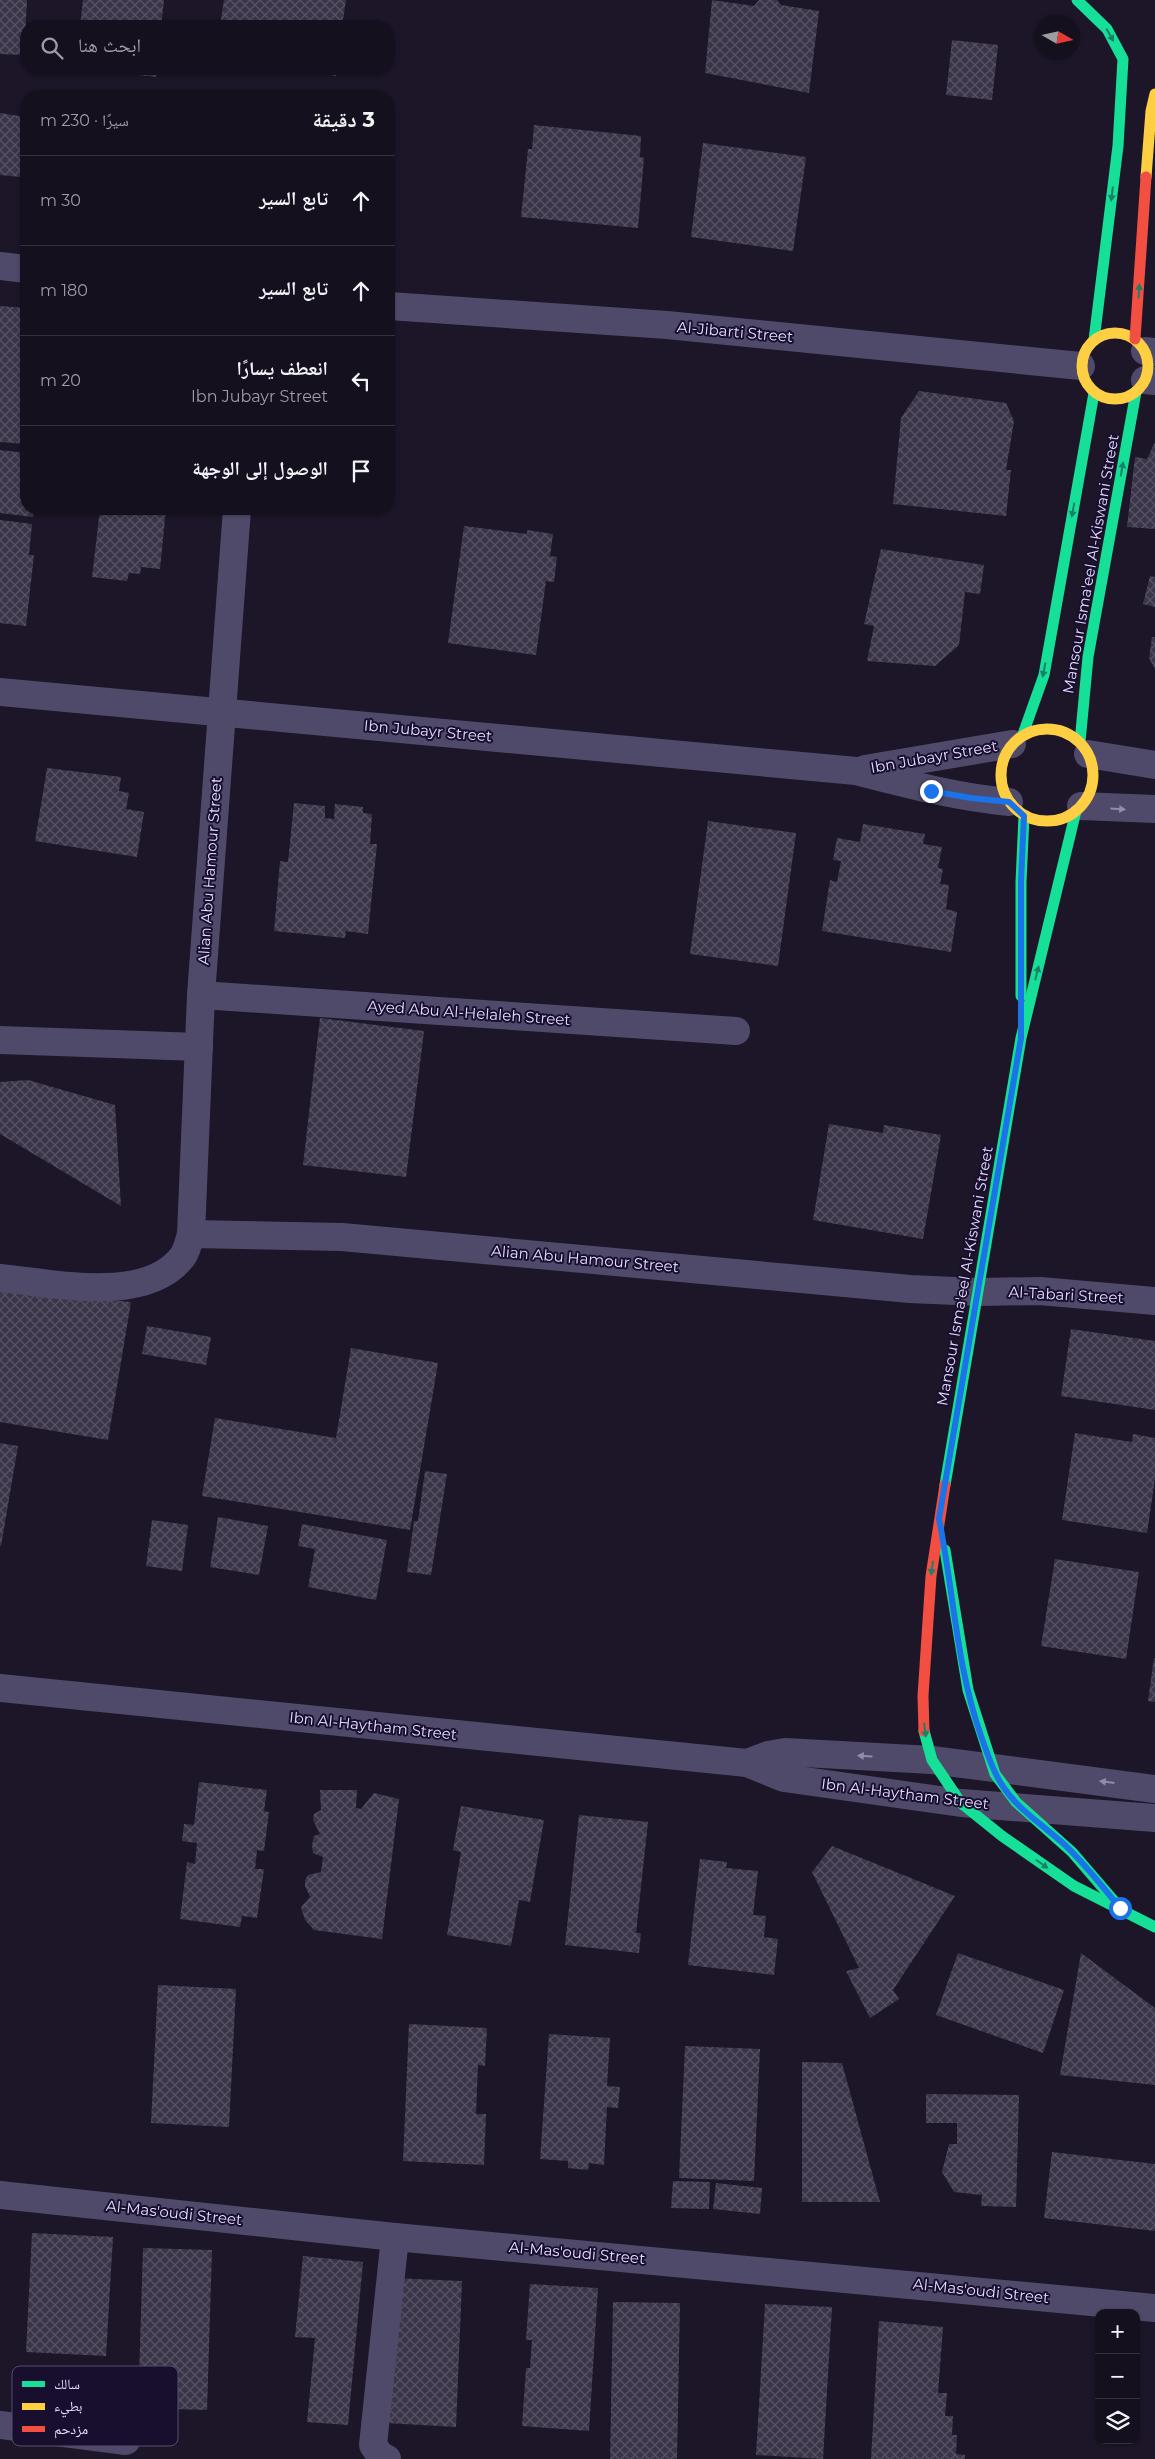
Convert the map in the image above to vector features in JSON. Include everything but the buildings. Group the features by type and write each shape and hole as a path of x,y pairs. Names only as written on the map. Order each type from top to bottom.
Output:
{"street":[{"path":"1077,0 1107,29 1123,59 1123,89 1118,146 1094,340"},
{"path":"1145,348 1122,333 1107,333 1094,340 1084,352 1081,366 1085,381 1094,393 1108,399 1123,399 1146,384 1149,365 1145,348 1151,111 1155,94"},
{"path":"0,266 20,268"},
{"name":"Al-Jibarti Street","path":"395,306 667,325 1081,366"},
{"name":"Mansour Isma'eel Al-Kiswani Street","path":"1084,748 1088,657 1146,384"},
{"name":"Mansour Isma'eel Al-Kiswani Street","path":"1017,739 1044,674 1094,393"},
{"name":"Alian Abu Hamour Street","path":"0,1278 116,1288 136,1285 158,1277 171,1268 184,1255 191,1234 201,995 237,515"},
{"name":"Ibn Jubayr Street","path":"0,692 856,770 931,791 1016,809"},
{"path":"1053,728 1068,733 1084,748 1092,768 1093,782 1089,795 1079,808 1065,818 1051,821 1038,820 1016,809 1002,788 1000,773 1003,757 1017,739 1037,729 1053,728"},
{"name":"Ibn Jubayr Street","path":"856,770 1017,739"},
{"path":"1084,748 1155,765"},
{"path":"1079,808 1155,809"},
{"name":"Mansour Isma'eel Al-Kiswani Street","path":"1079,808 1021,1038 939,1519 931,1576 923,1696 923,1729 932,1760 961,1803 1002,1836 1074,1886 1155,1927"},
{"name":"Mansour Isma'eel Al-Kiswani Street","path":"1016,809 1021,882 1021,1038"},
{"name":"Ayed Abu Al-Helaleh Street","path":"201,995 736,1031"},
{"path":"0,1040 199,1047"},
{"name":"Alian Abu Hamour Street","path":"191,1234 342,1237 910,1289 978,1292"},
{"name":"Al-Tabari Street","path":"978,1292 1040,1291 1155,1301"},
{"name":"Mansour Isma'eel Al-Kiswani Street","path":"939,1519 956,1640 971,1705 992,1767 1002,1785 1020,1808 1066,1846 1093,1874 1120,1908"},
{"name":"Ibn Al-Haytham Street","path":"0,1688 747,1763 784,1778 961,1803 1155,1818"},
{"name":"Ibn Al-Haytham Street","path":"747,1763 768,1754 785,1752 932,1760 1155,1789"},
{"name":"Al-Mas'oudi Street","path":"0,2195 396,2237 1155,2308"},
{"path":"387,2459 380,2455 373,2445 396,2237"}],"traffic: fast":[{"path":"1077,0 1107,29 1123,59 1118,146 1094,340"},
{"path":"1080,742 1088,657 1136,392"},
{"path":"1023,734 1044,675 1094,393"},
{"path":"945,1485 1021,1038 1076,811"},
{"path":"1021,996 1021,882 1024,816"},
{"path":"945,1550 968,1690 995,1774 1016,1802 1072,1852 1115,1902"},
{"path":"924,1731 932,1760 961,1803 1002,1836 1074,1886 1155,1927"}],"traffic: slow":[{"path":"1146,177 1151,111 1155,94"},
{"path":"1109,333 1121,333 1133,338 1143,348 1148,360 1148,366 1146,379 1133,394 1121,399 1109,399 1097,394 1087,384 1082,372 1082,360 1087,348 1097,338 1109,333"},
{"path":"1047,729 1065,732 1080,742 1090,757 1093,775 1090,793 1080,808 1065,818 1047,821 1029,818 1014,808 1004,793 1001,775 1004,757 1014,742 1029,732 1047,729"}],"traffic: jam":[{"path":"1135,339 1146,177"},
{"path":"924,1731 923,1696 931,1576 945,1485"}],"route":[{"path":"931,791 1009,802 1024,816 1021,882 1021,1038 939,1519 956,1640 971,1705 992,1767 1002,1785 1020,1808 1066,1846 1093,1874 1120,1908"}]}
